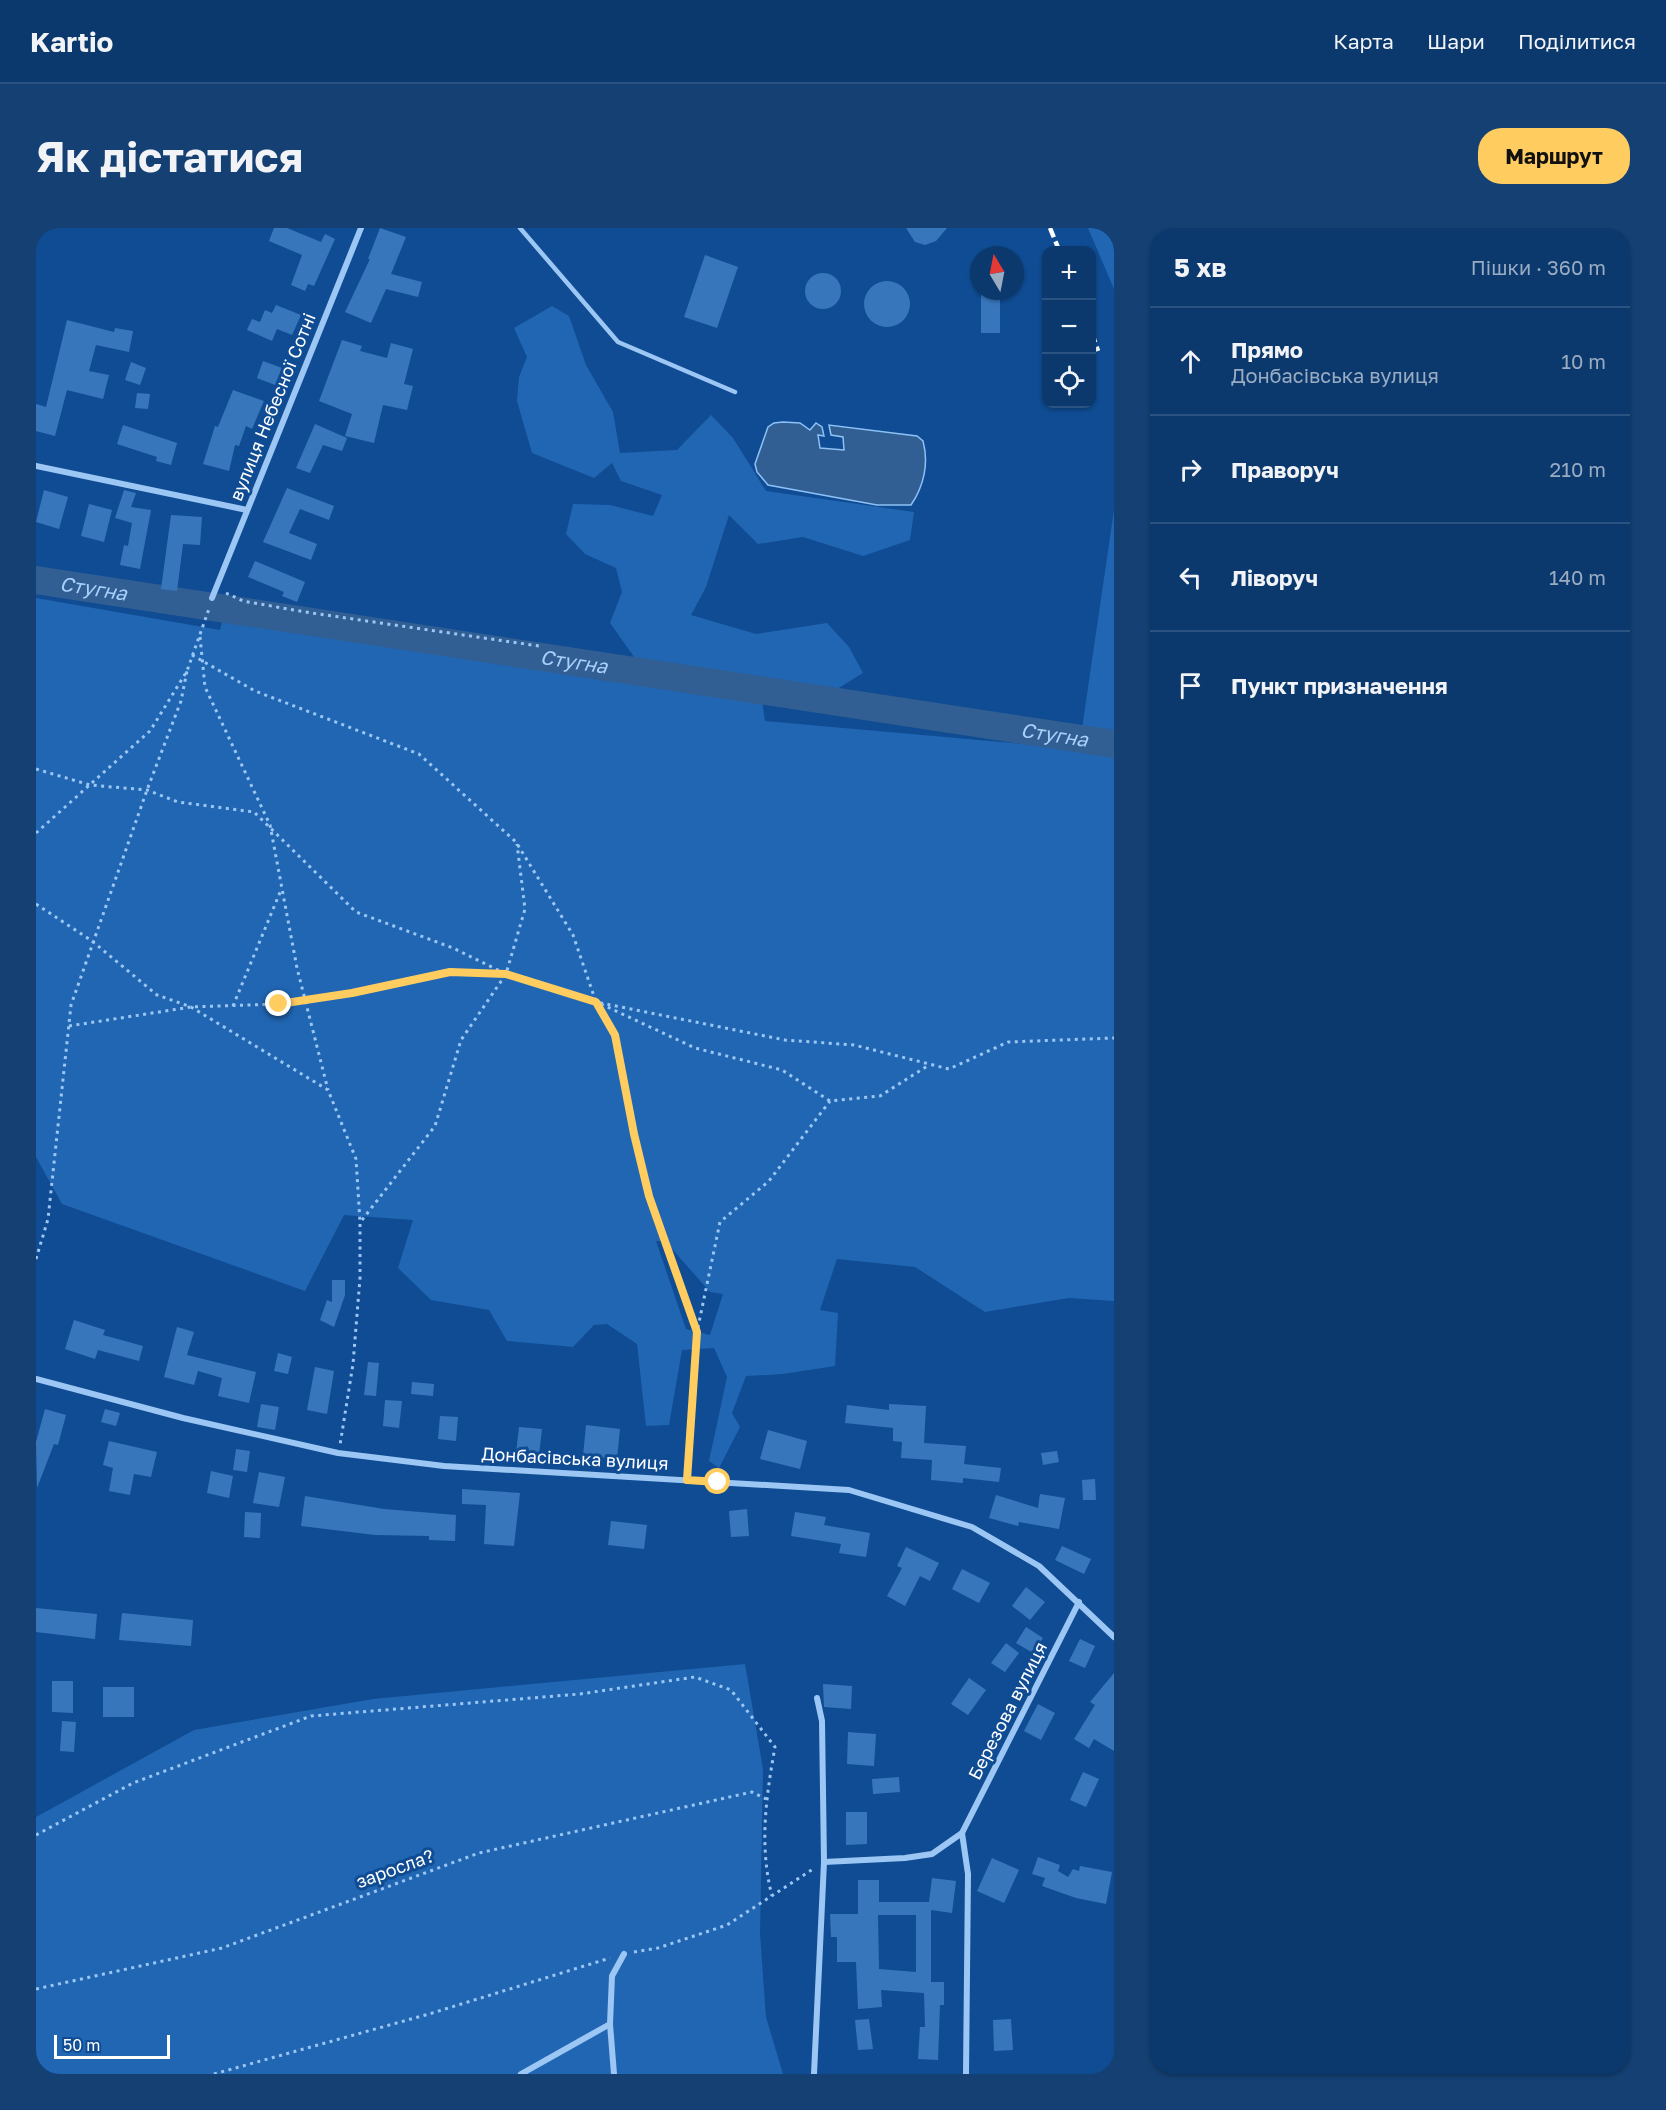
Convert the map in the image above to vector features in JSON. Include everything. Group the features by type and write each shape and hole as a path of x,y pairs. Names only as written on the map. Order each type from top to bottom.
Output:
{"street":[{"name":"вулиця Небесної Сотні","path":"213,598 361,228"},
{"path":"36,466 247,510"},
{"name":"Донбасівська вулиця","path":"36,1379 183,1418 338,1453 444,1466 849,1490 972,1527 1040,1566 1114,1637"},
{"name":"Березова вулиця","path":"824,1862 905,1858 932,1854 962,1833 1079,1602"},
{"path":"814,2074 824,1862 822,1721 817,1698"},
{"path":"962,1833 968,1874 966,2074"},
{"path":"614,2074 610,2024 612,1976 624,1954"},
{"path":"521,2074 610,2024"}],"lane":[{"path":"520,228 618,342 735,392"}],"path":[{"path":"216,588 243,601 539,646"},
{"path":"36,1259 48,1219 71,1005 92,941 113,892 147,790 181,701 192,655 207,618"},
{"path":"200,637 205,687 270,825 305,1000 328,1090 356,1159 360,1222 360,1278 353,1364 338,1453"},
{"path":"192,655 255,691 419,754 516,842 573,935 596,1002 615,1035 634,1134 649,1196 697,1332"},
{"path":"36,833 150,731 187,671"},
{"path":"36,769 90,785 147,790 178,802 254,812 270,825 356,912 453,948 506,974 596,1002 784,1040 854,1045 949,1069 1008,1042 1114,1038"},
{"path":"360,1222 435,1126 461,1040 506,974 525,909 516,842"},
{"path":"233,1006 282,888"},
{"path":"36,904 92,941 157,996 191,1007 328,1090"},
{"path":"69,1026 191,1007 305,1000 352,993 450,972 506,974"},
{"path":"596,1002 695,1048 782,1070 830,1101 880,1096 929,1065"},
{"path":"687,1480 697,1332 720,1222 769,1181 830,1101"},
{"path":"36,1835 133,1784 311,1716 580,1694 695,1677 731,1690 775,1747 766,1799 767,1875 772,1896"},
{"name":"заросла?","path":"36,1989 222,1948 479,1853 752,1792 766,1799"},
{"path":"214,2074 429,2014 624,1954 658,1948 727,1925 824,1862"}],"shaded area":[{"path":"1088,228 1114,228 1114,289 1096,246"},
{"path":"552,306 569,316 586,365 613,412 620,453 677,450 711,415 733,438 766,491 914,512 910,540 863,556 803,537 758,544 729,515 706,587 691,615 756,634 827,623 849,647 863,673 832,692 637,661 610,623 622,592 616,568 585,554 566,534 573,504 610,505 653,516 662,495 621,481 612,463 594,478 532,453 517,401 519,377 527,357 514,328"},
{"path":"774,423 800,423 810,430 816,423 822,427 824,436 818,435 820,448 844,450 843,437 831,435 829,425 917,436 923,441 925,466 922,482 911,505 877,505 768,485 757,472 755,464 768,427"},
{"path":"1114,510 1114,1301 1069,1298 985,1312 915,1267 837,1259 820,1310 838,1313 835,1366 783,1374 746,1376 732,1413 740,1427 719,1468 709,1461 727,1377 714,1348 682,1350 669,1425 646,1426 637,1344 607,1324 594,1325 573,1347 507,1341 489,1310 431,1300 398,1268 413,1220 344,1215 305,1291 62,1204 36,1157 36,598 220,630 224,615 423,652 762,701 765,721 1079,749","holes":["656,1241 665,1241 710,1292 723,1294 710,1335 686,1329"]},
{"path":"745,1664 763,1769 760,1934 766,2017 783,2074 36,2074 36,1817 194,1730 373,1699"}],"building":[{"path":"274,228 287,228 321,242 325,234 335,239 314,286 308,284 305,291 291,285 302,255 269,241"},
{"path":"380,228 406,237 391,274 422,282 418,297 386,289 371,323 345,312 370,259 368,259"},
{"path":"906,228 947,228 936,241 925,245 915,242"},
{"path":"705,255 738,267 717,328 684,317"},
{"path":"823,273 836,278 841,291 836,304 823,309 810,304 805,291 810,278"},
{"path":"887,281 903,288 910,304 903,320 887,327 871,320 864,304 871,288"},
{"path":"981,300 1000,300 1000,333 981,333"},
{"path":"276,305 301,315 292,335 277,329 272,341 247,330 252,319 260,322 265,310 272,313"},
{"path":"67,320 114,332 115,328 133,331 129,352 96,345 89,371 109,375 103,399 67,390 55,436 36,431 36,404 46,407"},
{"path":"342,340 362,346 360,351 387,358 391,343 413,349 404,384 413,386 407,410 383,405 374,443 345,436 352,414 319,401"},
{"path":"263,361 282,368 275,385 257,378"},
{"path":"131,362 146,368 140,385 125,380"},
{"path":"233,390 264,401 252,429 246,426 239,446 235,445 229,471 203,464 215,426 218,427"},
{"path":"137,393 150,394 148,409 135,408"},
{"path":"315,424 347,438 342,451 323,445 310,473 296,468"},
{"path":"123,425 177,443 171,465 156,461 157,457 117,444"},
{"path":"287,488 334,506 329,520 300,509 289,533 317,544 311,560 263,542"},
{"path":"44,490 68,497 59,529 36,522"},
{"path":"124,490 136,493 131,507 151,510 140,569 120,565 124,545 128,546 132,523 115,518"},
{"path":"89,504 112,510 104,542 81,536"},
{"path":"171,515 202,517 200,545 183,544 177,591 161,589"},
{"path":"255,561 305,582 297,602 282,596 284,592 248,577"},
{"path":"332,1280 345,1280 345,1295 334,1327 320,1320 327,1300 332,1302"},
{"path":"74,1320 105,1330 103,1335 143,1346 139,1361 98,1350 95,1359 65,1349"},
{"path":"177,1327 194,1332 187,1355 256,1372 249,1403 218,1396 222,1378 198,1371 194,1385 164,1377"},
{"path":"278,1353 292,1357 288,1374 274,1371"},
{"path":"368,1362 379,1363 376,1396 364,1395"},
{"path":"315,1367 334,1371 327,1414 307,1410"},
{"path":"412,1382 434,1384 433,1396 411,1394"},
{"path":"385,1400 402,1401 399,1428 383,1426"},
{"path":"261,1404 279,1407 275,1430 257,1427"},
{"path":"889,1404 926,1406 924,1443 966,1446 964,1464 1001,1468 999,1482 963,1478 963,1483 931,1480 932,1460 901,1458 902,1442 893,1441 893,1428 845,1423 847,1405 889,1410"},
{"path":"45,1409 66,1415 58,1445 54,1444 37,1488 36,1442"},
{"path":"105,1409 120,1413 116,1426 101,1422"},
{"path":"440,1416 458,1417 456,1441 438,1439"},
{"path":"586,1425 620,1429 617,1459 583,1456"},
{"path":"519,1427 542,1429 539,1455 516,1453"},
{"path":"768,1430 807,1441 800,1469 760,1459"},
{"path":"109,1441 157,1452 151,1477 134,1474 130,1495 109,1491 113,1468 103,1465"},
{"path":"236,1449 250,1451 247,1472 233,1470"},
{"path":"1057,1451 1059,1462 1043,1465 1041,1453"},
{"path":"211,1471 233,1476 229,1498 207,1493"},
{"path":"259,1472 285,1477 279,1507 253,1503"},
{"path":"1095,1479 1096,1500 1083,1500 1082,1480"},
{"path":"462,1489 520,1493 514,1546 484,1544 486,1505 462,1504"},
{"path":"1040,1494 1065,1498 1059,1529 1019,1522 1018,1526 989,1518 996,1495 1038,1508"},
{"path":"305,1496 384,1509 456,1515 455,1541 429,1540 429,1536 375,1535 301,1526"},
{"path":"747,1509 749,1536 731,1537 729,1511"},
{"path":"245,1512 261,1513 260,1538 244,1537"},
{"path":"795,1512 826,1517 824,1525 870,1533 866,1557 839,1553 841,1544 791,1536"},
{"path":"611,1521 647,1525 644,1549 608,1545"},
{"path":"1062,1546 1091,1559 1084,1574 1055,1560"},
{"path":"906,1547 939,1563 930,1581 920,1576 905,1606 887,1596 902,1568 897,1566"},
{"path":"962,1569 990,1583 979,1603 952,1589"},
{"path":"1026,1587 1045,1602 1030,1620 1012,1606"},
{"path":"36,1608 97,1614 95,1639 36,1632"},
{"path":"122,1613 193,1620 191,1646 119,1640"},
{"path":"1026,1627 1043,1638 1033,1653 1016,1643"},
{"path":"1080,1639 1095,1646 1085,1668 1069,1661"},
{"path":"1006,1643 1019,1653 1005,1672 991,1663"},
{"path":"1114,1673 1114,1751 1094,1739 1089,1748 1074,1739 1095,1705 1090,1702"},
{"path":"969,1678 986,1690 968,1715 951,1704"},
{"path":"52,1681 73,1681 73,1713 52,1712"},
{"path":"823,1684 852,1686 851,1709 824,1707"},
{"path":"103,1687 134,1687 134,1717 103,1717"},
{"path":"1038,1704 1055,1713 1041,1740 1024,1731"},
{"path":"62,1721 76,1722 74,1752 60,1751"},
{"path":"848,1732 876,1734 874,1766 847,1764"},
{"path":"1083,1772 1099,1779 1086,1807 1070,1800"},
{"path":"899,1777 900,1792 873,1794 872,1779"},
{"path":"846,1812 867,1812 867,1844 846,1845"},
{"path":"1038,1857 1060,1865 1058,1871 1068,1877 1073,1869 1079,1871 1080,1866 1112,1872 1106,1904 1076,1898 1042,1886 1045,1878 1032,1874"},
{"path":"992,1858 1019,1870 1004,1903 977,1891"},
{"path":"932,1878 956,1881 952,1913 931,1910 931,1982 944,1982 944,2005 940,2005 938,2060 918,2059 920,2027 925,2027 924,1993 881,1990 882,2007 858,2009 856,1962 837,1962 837,1937 831,1937 830,1914 858,1914 858,1880 879,1880 879,1902 929,1902","holes":["878,1915 916,1915 916,1972 879,1969"]},
{"path":"869,2019 873,2049 858,2050 855,2020"},
{"path":"1011,2019 1013,2050 994,2051 993,2020"}],"waterway":[{"name":"Стугна","path":"36,580 1114,744"}],"railway":[{"path":"1050,228 1057,246"},
{"path":"1096,345 1098,351"}],"route":[{"path":"279,1004 352,993 450,972 506,974 596,1002 615,1035 634,1134 649,1196 697,1332 687,1480 718,1482"}]}
